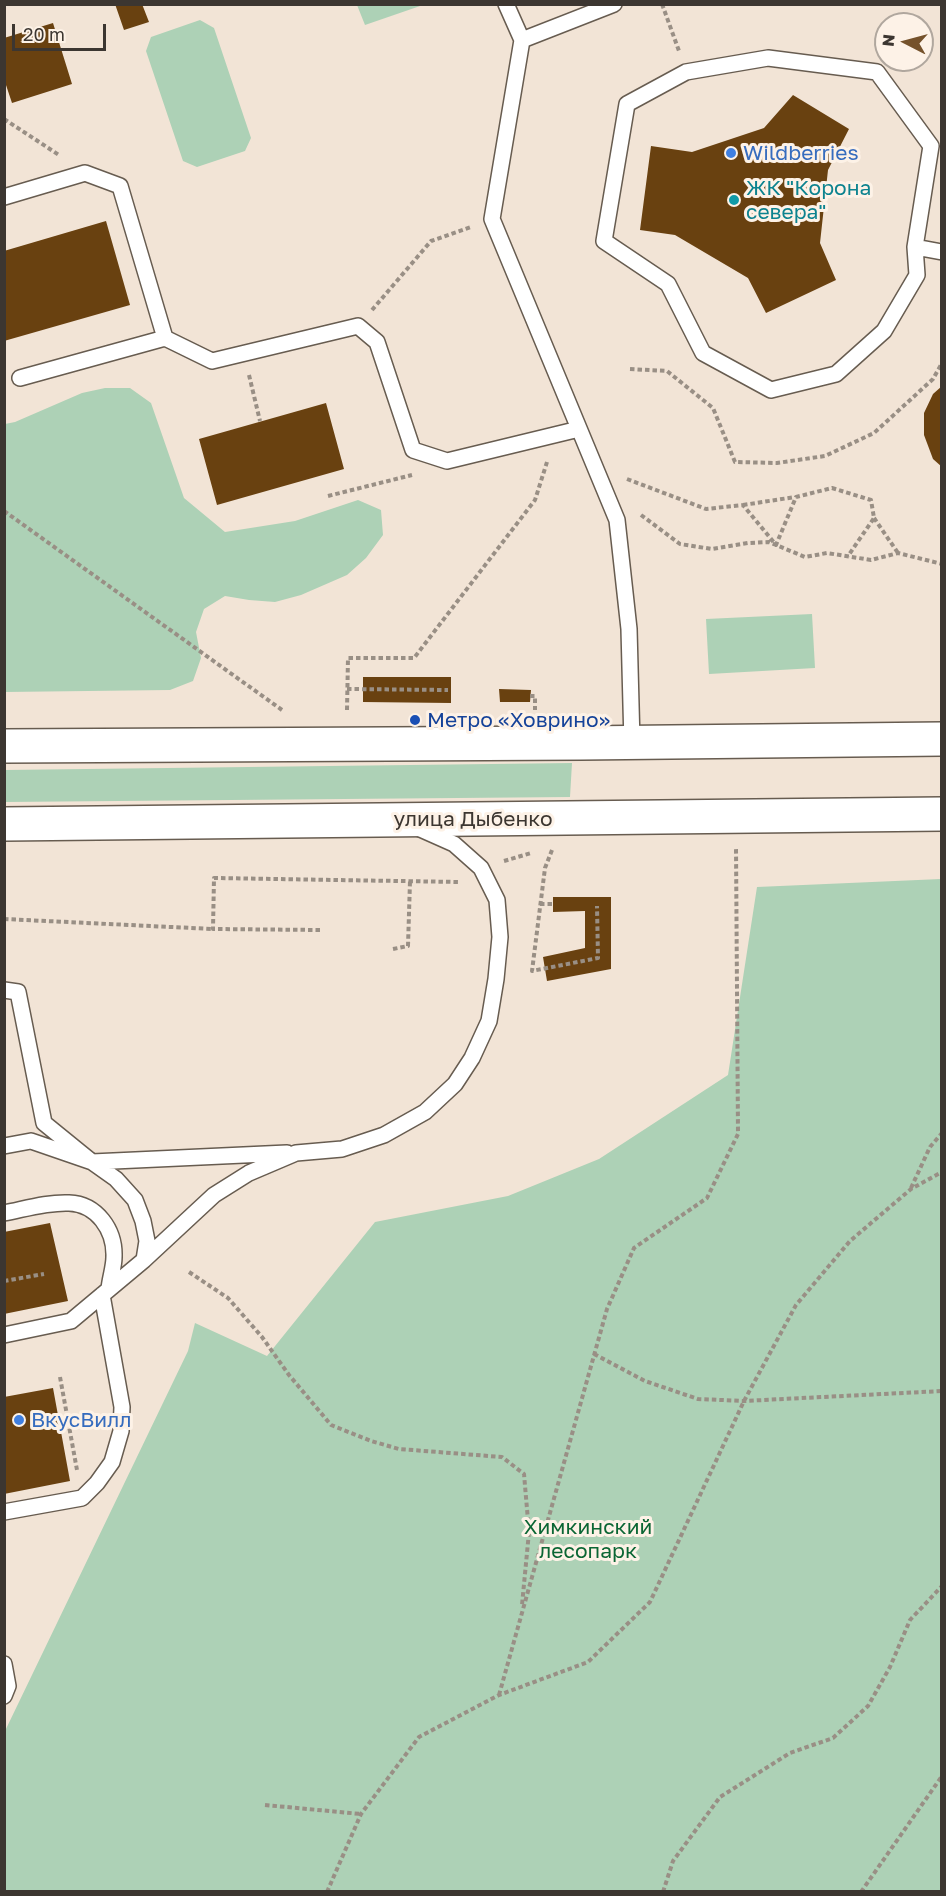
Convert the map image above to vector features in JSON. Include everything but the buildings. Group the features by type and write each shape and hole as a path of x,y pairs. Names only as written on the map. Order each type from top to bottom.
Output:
{"main road":[{"path":"4,746 942,739"},
{"name":"улица Дыбенко","path":"4,824 942,814"}],"lane":[{"path":"506,4 522,40 492,219 617,520 629,629 632,743"},
{"path":"522,40 614,4"},
{"path":"768,58 877,72 931,146 915,247 917,275 884,331 836,374 771,390 704,353 668,284 604,241 627,104 686,72 768,58"},
{"path":"4,197 85,173 120,186 165,338"},
{"path":"915,247 942,252"},
{"path":"20,378 165,338 212,361 358,326 376,342 413,450 447,460 579,429"},
{"path":"4,1146 31,1141 92,1162 296,1153 342,1149 384,1135 425,1112 455,1084 472,1058 489,1021 500,937 497,900 481,868 454,844 402,820"},
{"path":"4,990 18,992 44,1124 116,1179 135,1200 147,1241 144,1260"},
{"path":"4,1335 71,1322 144,1260 214,1195 249,1173 296,1153"},
{"path":"4,1214 49,1204 70,1203 83,1206 101,1218 112,1234 114,1257 105,1292 123,1420 112,1462 97,1483 82,1498 4,1512"},
{"path":"4,1664 8,1686 4,1696"}],"path":[{"path":"663,4 686,72"},
{"path":"4,119 85,173"},
{"path":"358,326 431,241 492,219"},
{"path":"244,353 260,422"},
{"path":"630,369 667,371 712,408 735,462 777,463 825,456 873,433 933,379 942,363"},
{"path":"347,710 348,658 414,658 535,500 555,435"},
{"path":"328,496 420,473 447,460"},
{"path":"595,467 706,510 832,488 871,500 874,518 898,553"},
{"path":"776,545 796,496"},
{"path":"743,505 776,545"},
{"path":"4,511 282,710"},
{"path":"614,512 639,514 680,544 712,549 769,542 805,557 827,553 871,560 898,553 942,564"},
{"path":"848,556 874,518"},
{"path":"347,689 448,690"},
{"path":"530,696 535,696 535,711"},
{"path":"499,1695 607,1309 634,1248 706,1198 738,1134 736,841"},
{"path":"544,849 553,848 545,867 532,970 598,958 597,906"},
{"path":"213,929 214,878 462,882 481,868 533,852"},
{"path":"393,949 408,946 410,881"},
{"path":"540,904 553,904"},
{"path":"4,919 213,929 320,930"},
{"path":"911,1189 930,1147 942,1133"},
{"path":"327,1892 361,1814 419,1737 499,1695 588,1662 650,1602 744,1401 796,1305 850,1241 911,1189 942,1172"},
{"path":"189,1272 228,1298 262,1337 289,1375 331,1425 399,1449 502,1457 524,1474 529,1532 521,1617"},
{"path":"4,1281 44,1274"},
{"path":"594,1354 645,1381 698,1399 744,1401 942,1391"},
{"path":"60,1377 82,1498"},
{"path":"663,1892 673,1861 720,1797 790,1753 833,1738 868,1706 890,1667 910,1620 942,1586"},
{"path":"861,1892 942,1776"},
{"path":"265,1805 361,1814"}],"green space":[{"path":"357,4 423,5 365,25"},
{"path":"200,20 214,28 251,138 245,151 197,167 183,161 146,51 151,37"},
{"path":"105,388 130,388 151,403 184,498 225,532 295,521 358,500 381,510 383,535 366,558 347,575 301,595 275,602 225,596 204,609 196,632 201,658 193,681 170,690 5,692 5,424 15,422 82,393"},
{"path":"812,614 815,668 709,674 706,619"},
{"path":"572,763 570,797 5,802 5,770"},
{"name":"Химкинский лесопарк","path":"941,879 941,1891 5,1891 5,1731 188,1351 195,1323 267,1356 375,1222 508,1196 599,1159 728,1075 757,887"}],"place":[{"name":"Wildberries","path":"731,153"},
{"name":"ЖК \"Корона севера\"","path":"734,200"},
{"name":"Метро «Ховрино»","path":"415,720"},
{"name":"ВкусВилл","path":"19,1420"}]}
